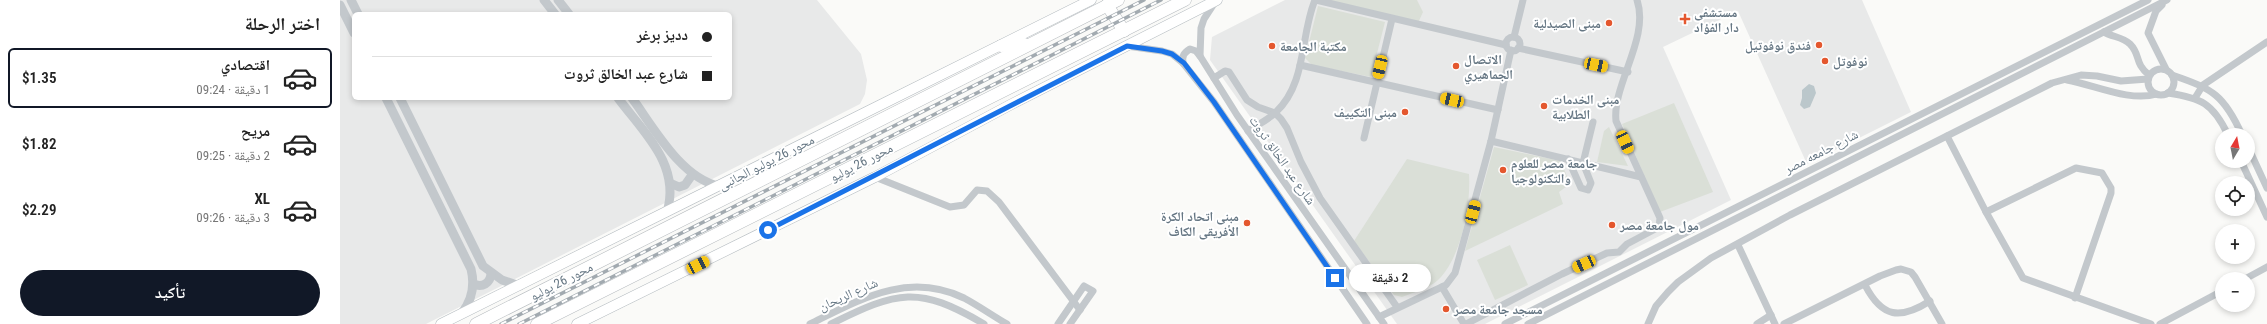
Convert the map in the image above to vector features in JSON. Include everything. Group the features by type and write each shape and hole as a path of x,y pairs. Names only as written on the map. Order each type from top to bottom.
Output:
{"highway":[{"name":"محور 26 يوليو","path":"538,324 1185,0"},
{"path":"1113,3 1124,31"},
{"name":"محور 26 يوليو","path":"476,324 1113,3"},
{"path":"1001,46 1031,43"}],"main road":[{"name":"محور 26 يوليو الجانبى","path":"441,324 520,286 1091,0"},
{"path":"577,324 875,177 1010,105 1217,0"}],"street":[{"path":"351,0 357,12"},
{"path":"544,0 553,12"},
{"path":"558,0 567,12"},
{"path":"1200,56 1200,28 1204,19 1217,0"},
{"path":"1248,131 1275,113 1290,94 1300,65 1315,0 1512,48 1628,72"},
{"path":"1514,37 1522,0"},
{"path":"1442,287 1465,324 1562,274 1607,253 1619,252 1626,244 1659,227 1660,218 1616,121 1616,101 1628,72 1640,18 1640,9 1637,0"},
{"name":"شارع جامعه مصر","path":"1505,324 2148,0"},
{"path":"2167,0 2156,11 2148,33 2166,70 2172,75 2203,85 2219,95 2234,116 2239,128"},
{"name":"شارع جامعه مصر","path":"1528,324 2167,0"},
{"path":"340,5 352,30"},
{"path":"1364,138 1392,19"},
{"path":"2104,32 2130,44 2135,51 2140,67 2149,77 2149,87 2157,94"},
{"path":"1512,48 1509,38 1514,37"},
{"path":"1379,317 1397,307 1442,287 1452,278 1460,260 1491,140 1512,48 1518,40 1514,37"},
{"path":"2195,98 2203,85 2267,42"},
{"name":"شارع عبد الخالق ثروت","path":"1127,46 1162,51 1172,54 1184,63 1214,102 1367,324"},
{"path":"1184,63 1182,57 1185,52 1190,50 1196,51 1200,56"},
{"name":"شارع عبد الخالق ثروت","path":"1200,56 1248,131 1384,324"},
{"path":"1300,65 1498,110"},
{"path":"1648,324 1656,306 1678,282 1711,258 1790,216 2052,83 2081,75 2097,76 2121,81 2149,77 2158,69 2166,70"},
{"path":"1214,78 1225,71 1229,72 1247,100 1258,107 1275,113 1288,128 1301,162 1320,198 1397,307"},
{"path":"2168,93 2174,83 2172,75"},
{"path":"2063,80 2118,93 2142,96 2168,93 2195,98 2205,102 2223,128"},
{"path":"387,100 471,269 474,284 469,302 462,314"},
{"path":"401,100 484,266 491,274 508,283 520,286"},
{"path":"619,100 664,160 670,184 670,198 667,212"},
{"path":"633,100 684,168 692,175 719,186"},
{"path":"1568,159 1581,188 1588,190 1590,183 1583,163 1592,122"},
{"path":"1947,136 1986,212 2023,278 2075,298 2151,324"},
{"path":"1491,140 1641,177"},
{"path":"2255,162 2267,188"},
{"path":"1986,212 2076,168 2098,172 2104,176 2111,188 2110,197 2075,298"},
{"path":"2243,168 2267,217"},
{"path":"670,184 682,186 690,181 692,175"},
{"path":"875,177 954,208 966,203 975,191 986,191 999,202 1080,310"},
{"path":"1738,245 1775,324"},
{"path":"2255,274 2267,267"},
{"path":"1784,324 1865,285 1880,276 1901,269 1911,272 1915,277 1942,324"},
{"path":"474,284 480,286 486,284 490,280 491,274"},
{"path":"1865,285 1871,297 1884,310 1891,313 1909,313 1930,301"},
{"path":"1058,324 1084,286 1093,291 1070,324"},
{"name":"شارع الريحان","path":"810,324 870,295 906,287 925,288 965,298 1007,324"},
{"path":"924,298 925,288"},
{"path":"2160,324 2215,295"},
{"name":"شارع الريحان","path":"831,324 872,303 906,296 924,298 948,304 984,324"},
{"path":"588,324 598,313"},
{"path":"1757,324 1771,315"}],"shaded area":[{"path":"340,0 817,0 861,54 867,80 865,94 860,104 426,324 340,324"},
{"name":"جامعة مصر للعلوم والتكنولوجيا","path":"1285,0 1862,0 1911,112 1807,164 1738,11 1663,47 1731,200 1485,324 1397,324 1210,60 1212,37"},
{"path":"1322,0 1417,0 1423,12 1418,23"},
{"path":"1318,6 1385,22 1371,77 1312,65 1305,58"},
{"path":"1809,84 1814,86 1816,93 1810,107 1804,109 1800,105 1802,90"},
{"path":"1674,103 1713,192 1660,212 1622,124"},
{"path":"1609,127 1628,166 1597,162 1604,131"},
{"path":"1494,147 1561,161 1570,184 1559,192 1563,204 1465,251"},
{"path":"1407,159 1469,174 1469,186 1467,214 1464,228 1455,255 1448,267 1441,277 1433,284 1402,297 1394,295 1354,241"},
{"path":"1510,245 1528,285 1495,300 1477,260"}],"railway":[{"path":"501,324 1144,0"},
{"path":"519,324 1161,0"}],"place":[{"name":"مستشفى دار الفؤاد","path":"1685,19"},
{"name":"مبنى الصيدلية","path":"1609,23"},
{"name":"فندق نوفوتيل","path":"1819,45"},
{"name":"مكتبة الجامعة","path":"1272,46"},
{"name":"نوفوتل","path":"1825,61"},
{"name":"الاتصال الجماهيري","path":"1456,66"},
{"name":"مبنى الخدمات الطلابية","path":"1544,106"},
{"name":"مبنى التكييف","path":"1405,112"},
{"name":"جامعة مصر للعلوم والتكنولوجيا","path":"1503,170"},
{"name":"مبنى اتحاد الكرة الأفريقى الكاف","path":"1247,223"},
{"name":"مول جامعة مصر","path":"1612,225"},
{"name":"مسجد جامعة مصر","path":"1446,309"}],"route":[{"path":"768,230 875,177 1010,105 1127,46 1140,47 1172,54 1184,63 1214,102 1306,238 1335,278"}]}
